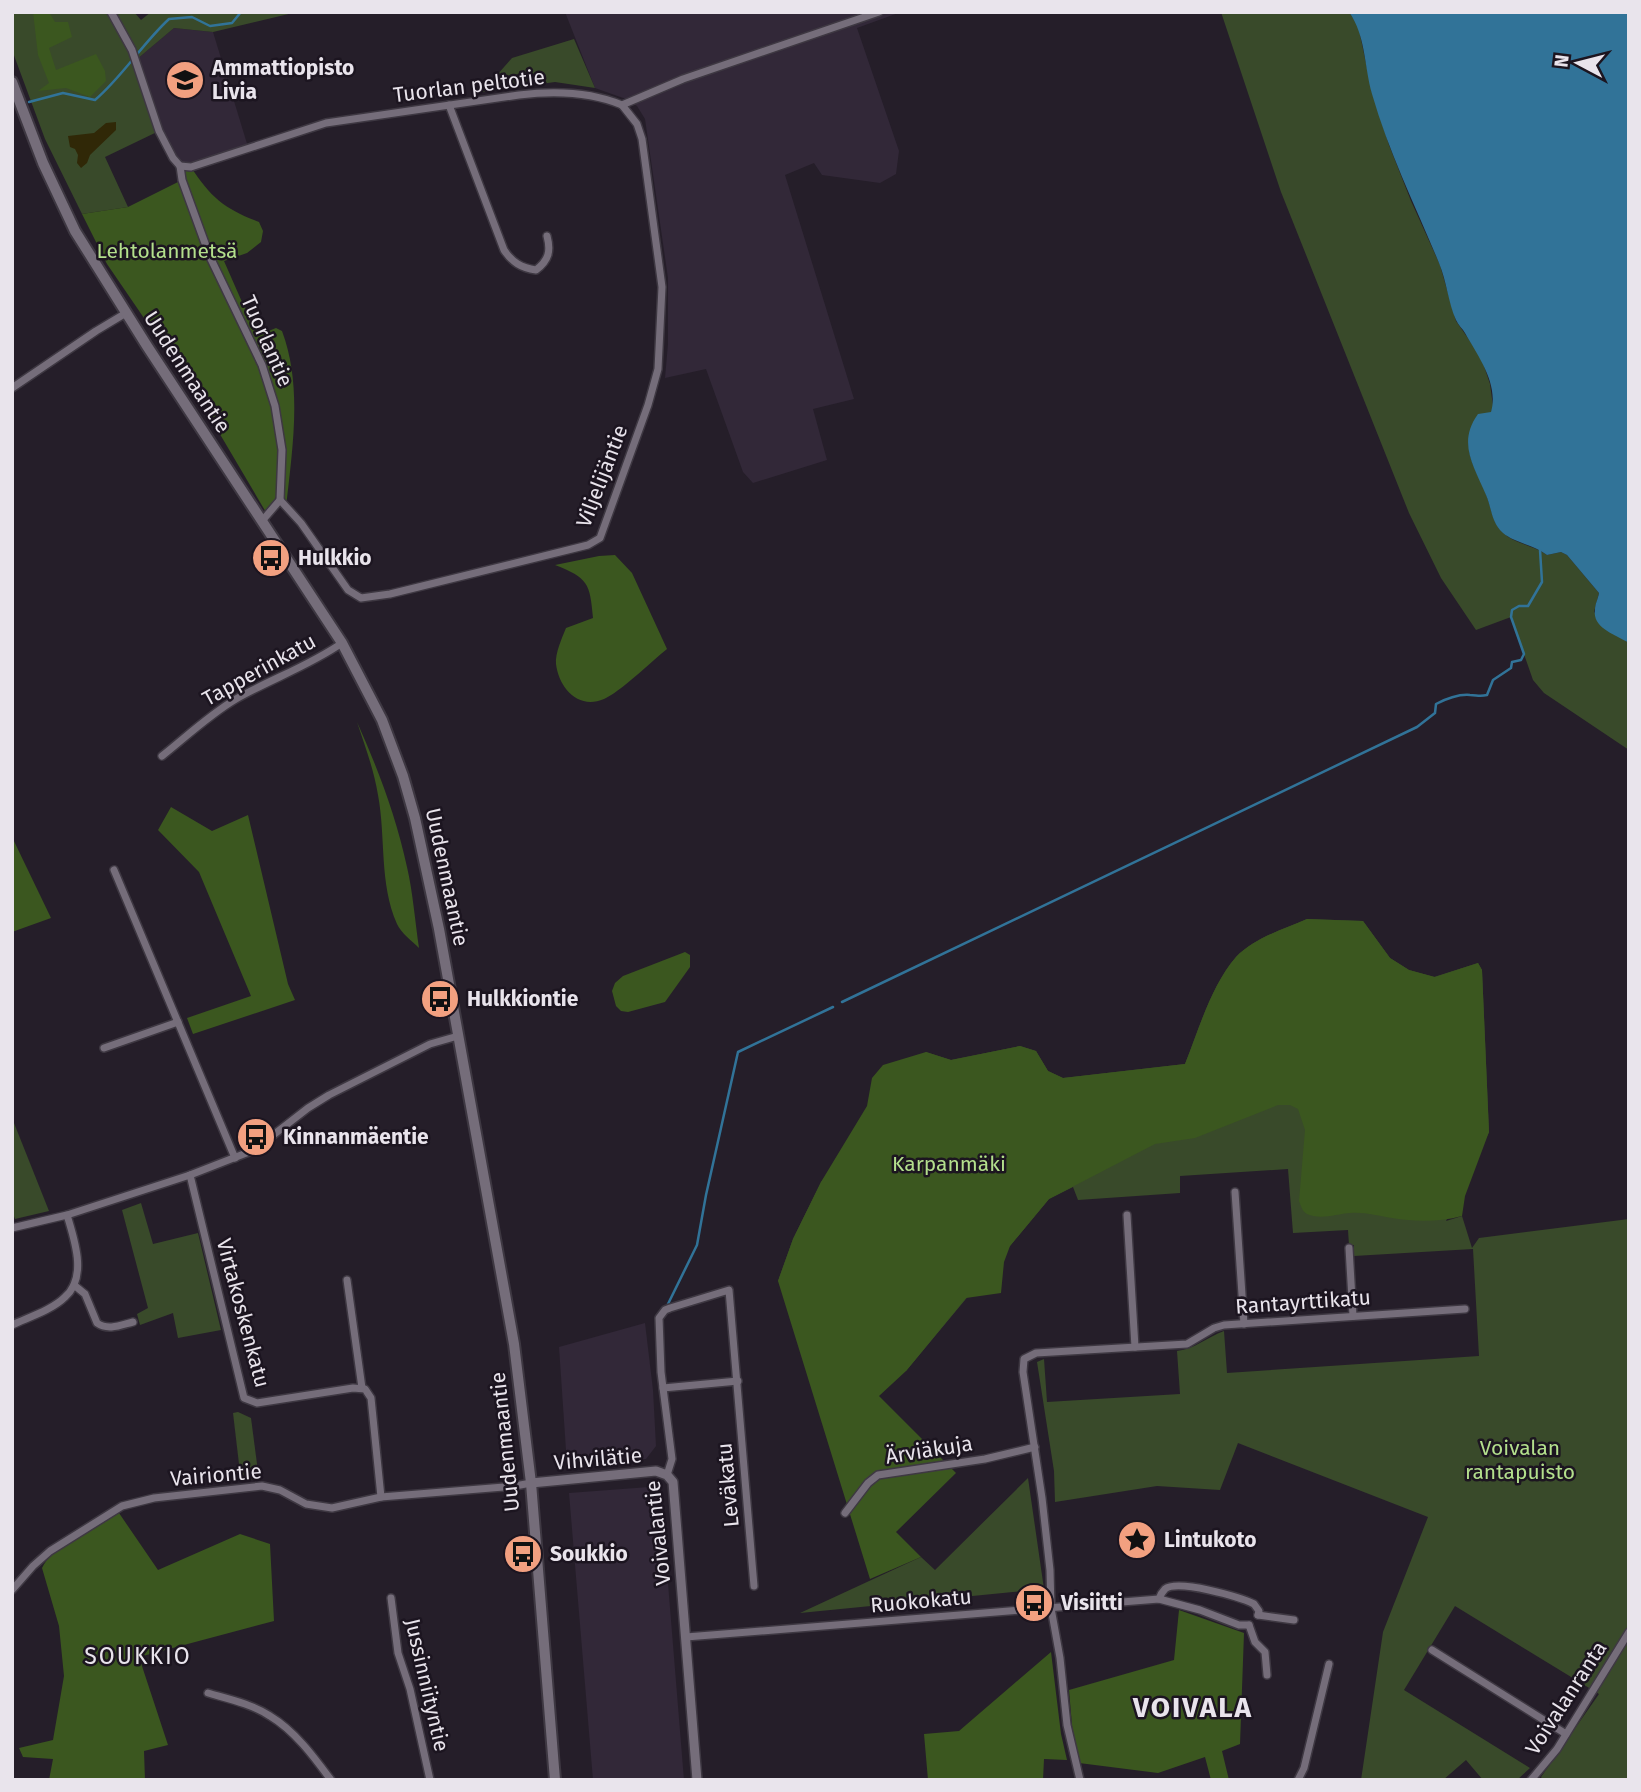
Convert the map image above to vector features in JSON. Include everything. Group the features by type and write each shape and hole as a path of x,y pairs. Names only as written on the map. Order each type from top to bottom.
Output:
{"main road":[{"name":"Uudenmaantie","path":"12,82 43,163 75,231 342,643 382,720 403,776 427,869 506,1295 521,1394 531,1483 555,1780"}],"street":[{"name":"Tuorlantie","path":"111,12 132,50 159,131 180,166 182,180 210,257 270,386 282,450 280,500"},
{"path":"622,105 683,79 879,12"},
{"name":"Tuorlan peltotie","path":"180,166 191,167 326,123 449,105 541,93 568,94 622,105"},
{"path":"449,105 509,258 525,269 536,270 548,257 550,247 547,236"},
{"name":"Viljelijäntie","path":"280,500 301,523 339,581 361,598 390,594 588,545 600,538 648,405 658,369 661,325 662,287 642,139 638,124 622,105"},
{"path":"12,388 126,313"},
{"path":"262,521 280,500"},
{"name":"Tapperinkatu","path":"162,757 219,710 251,691 325,655 342,643"},
{"path":"114,870 234,1158"},
{"path":"104,1048 178,1022"},
{"path":"12,1228 190,1175 254,1150 329,1095 430,1044 458,1036"},
{"name":"Virtakoskenkatu","path":"190,1175 244,1398 257,1403 362,1388"},
{"path":"1235,1192 1244,1324"},
{"path":"12,1325 60,1301 74,1285 76,1251 66,1214"},
{"path":"1127,1215 1135,1347"},
{"path":"1349,1248 1353,1316"},
{"path":"347,1280 362,1388 371,1398 381,1497"},
{"path":"74,1285 85,1294 101,1326 111,1327 133,1322"},
{"name":"Leväkatu","path":"729,1290 754,1586"},
{"name":"Voivalantie","path":"697,1780 674,1491 673,1482 667,1475 672,1459 658,1330 661,1313 729,1290"},
{"name":"Rantayrttikatu","path":"1080,1780 1067,1725 1060,1658 1051,1608 1050,1570 1023,1367 1027,1356 1036,1353 1186,1344 1219,1326 1465,1309"},
{"path":"663,1388 737,1381"},
{"name":"Ärviäkuja","path":"845,1513 867,1483 878,1475 985,1459 1035,1447"},
{"name":"Vihvilätie","path":"531,1483 656,1471 667,1475"},
{"name":"Vairiontie","path":"12,1590 50,1551 111,1511 132,1502 253,1486 280,1490 306,1504 323,1508 342,1507 381,1497 531,1483"},
{"name":"Ruokokatu","path":"1159,1598 1166,1588 1170,1587 1201,1588 1254,1604 1259,1611 1258,1615"},
{"name":"Jussinniityntie","path":"391,1598 398,1653 410,1689 430,1780"},
{"name":"Ruokokatu","path":"686,1637 1159,1598 1239,1625 1249,1625"},
{"path":"1267,1675 1265,1652 1255,1642 1249,1625 1258,1615 1294,1620"},
{"name":"Voivalanranta","path":"1531,1780 1550,1759 1629,1632"},
{"path":"1432,1650 1566,1734"},
{"path":"1298,1780 1304,1768 1329,1664"},
{"path":"208,1693 253,1707 271,1716 314,1758 331,1780"}],"shaded area":[{"path":"565,12 901,12 857,28 899,151 896,174 880,183 822,175 814,163 785,175 854,399 813,409 827,460 753,483 743,472 706,369 665,378 668,278 645,119 637,106 626,99 595,88"},
{"name":"Ammattiopisto Livia","path":"174,28 213,32 248,147 191,167 173,158 136,60"},
{"path":"645,1323 656,1446 646,1459 567,1465 559,1347"},
{"path":"649,1487 661,1497 684,1780 593,1780 569,1493"}],"green space":[{"path":"12,12 134,12 141,20 151,12 297,12 213,32 174,28 136,60 159,131 105,157 128,207 82,214 45,139 12,50"},
{"path":"33,12 49,12 55,22 68,22 72,37 49,48 56,70 96,54 105,71 106,81 90,97 66,88 38,91 49,83 38,55"},
{"path":"1221,12 1349,12 1358,25 1372,92 1389,145 1440,265 1456,321 1481,357 1490,384 1493,406 1469,450 1472,463 1502,532 1511,539 1547,555 1561,552 1567,555 1599,593 1594,612 1629,643 1629,750 1544,693 1533,680 1511,617 1476,630 1441,578 1409,513 1281,192"},
{"path":"574,39 595,88 555,82 482,92 512,58"},
{"name":"Lehtolanmetsä","path":"180,166 191,167 205,187 220,201 259,222 263,231 261,242 247,253 224,261 242,302 259,330 266,332 276,328 282,331 292,374 294,419 286,508 280,500 267,514 198,397 107,264 82,214 128,207 182,180"},
{"path":"615,555 632,573 667,649 610,696 595,702 586,702 571,695 566,689 558,673 556,660 566,628 593,618 590,597 581,578 555,565"},
{"path":"357,722 398,829 409,877 419,948 399,927 391,908 385,877 378,795"},
{"path":"171,807 212,831 248,815 288,984 295,1000 193,1034 187,1018 251,996 199,872 158,830"},
{"path":"12,837 51,918 12,932"},
{"name":"Voivalan rantapuisto","path":"1307,919 1363,921 1390,958 1409,970 1434,977 1478,963 1482,970 1489,1132 1446,1221 1462,1216 1472,1248 1479,1238 1629,1219 1629,1780 1543,1780 1541,1777 1599,1694 1455,1606 1404,1690 1530,1768 1517,1780 1483,1780 1466,1760 1443,1780 1361,1780 1383,1632 1428,1517 1238,1443 1220,1490 1157,1486 1055,1502 1054,1471 1037,1362 1044,1359 1047,1402 1180,1394 1177,1351 1190,1348 1224,1331 1227,1373 1479,1356 1473,1249 1354,1256 1354,1245 1349,1245 1348,1230 1293,1233 1288,1169 1180,1176 1180,1193 1078,1200 1073,1187 1049,1199 906,1371 778,1281 793,1239 821,1182 926,1052 951,1060 1020,1046 1036,1051 1048,1071 1063,1078 1185,1064 1219,981 1236,957 1260,939"},
{"name":"Karpanmäki","path":"1307,919 1363,921 1390,958 1409,970 1435,977 1478,963 1482,970 1489,1132 1465,1196 1462,1216 1419,1221 1362,1213 1323,1217 1307,1214 1299,1201 1305,1130 1298,1109 1290,1105 1278,1105 1195,1138 1155,1144 1049,1199 1010,1246 1004,1262 1001,1293 966,1298 906,1371 879,1396 956,1473 896,1532 921,1557 870,1579 778,1281 793,1239 821,1182 867,1106 872,1078 883,1065 926,1052 951,1060 1020,1046 1036,1051 1048,1071 1063,1078 1185,1064 1219,981 1236,957 1260,939"},
{"path":"685,952 690,955 690,967 665,1002 628,1012 621,1011 616,1006 612,991 615,983 623,976"},
{"path":"12,1118 49,1211 15,1219 12,1211"},
{"path":"141,1203 153,1244 198,1233 221,1330 178,1338 173,1313 140,1325 137,1314 148,1308 122,1210"},
{"path":"238,1412 251,1418 259,1479 241,1481 233,1413"},
{"path":"1028,1478 1044,1589 800,1613 921,1557 935,1570"},
{"path":"119,1513 158,1570 240,1534 270,1544 274,1621 139,1657 168,1745 144,1751 145,1780 49,1780 53,1759 23,1757 19,1748 53,1740 64,1676 59,1626 42,1568 66,1543"},
{"path":"1179,1610 1244,1633 1240,1744 1222,1751 1229,1780 1211,1780 1205,1757 1158,1773 1079,1763 1073,1737 1069,1690 1174,1660"},
{"path":"1051,1652 1061,1734 1067,1760 1044,1759 1043,1780 928,1780 924,1734 959,1731"}],"sand":[{"path":"116,122 116,130 90,155 81,168 77,163 78,155 75,149 70,147 68,136 94,133 106,123"}],"water":[{"path":"1349,12 1629,12 1629,643 1597,622 1595,608 1599,593 1567,555 1561,552 1547,555 1513,539 1499,529 1494,520 1468,445 1472,425 1478,414 1491,412 1493,402 1490,381 1453,313 1439,263 1379,116 1369,83 1362,41"}],"waterway":[{"path":"29,102 63,93 95,100 169,19 192,17 210,26 232,23 241,12"},
{"path":"842,1002 1417,727 1435,713 1436,704 1440,702 1461,695 1487,695 1493,680 1511,668 1512,662 1521,660 1524,654 1511,617 1512,610 1519,606 1528,606 1542,582 1540,550"},
{"path":"668,1304 697,1245 738,1052 833,1007"}],"place":[{"name":"Ammattiopisto Livia","path":"185,80"},
{"name":"Hulkkio","path":"271,558"},
{"name":"Hulkkiontie","path":"440,999"},
{"name":"Kinnanmäentie","path":"256,1137"},
{"name":"Lintukoto","path":"1137,1540"},
{"name":"Soukkio","path":"523,1554"},
{"name":"Visiitti","path":"1034,1603"}],"district":[{"name":"SOUKKIO","path":"138,1656"},
{"name":"VOIVALA","path":"1193,1707"}]}
